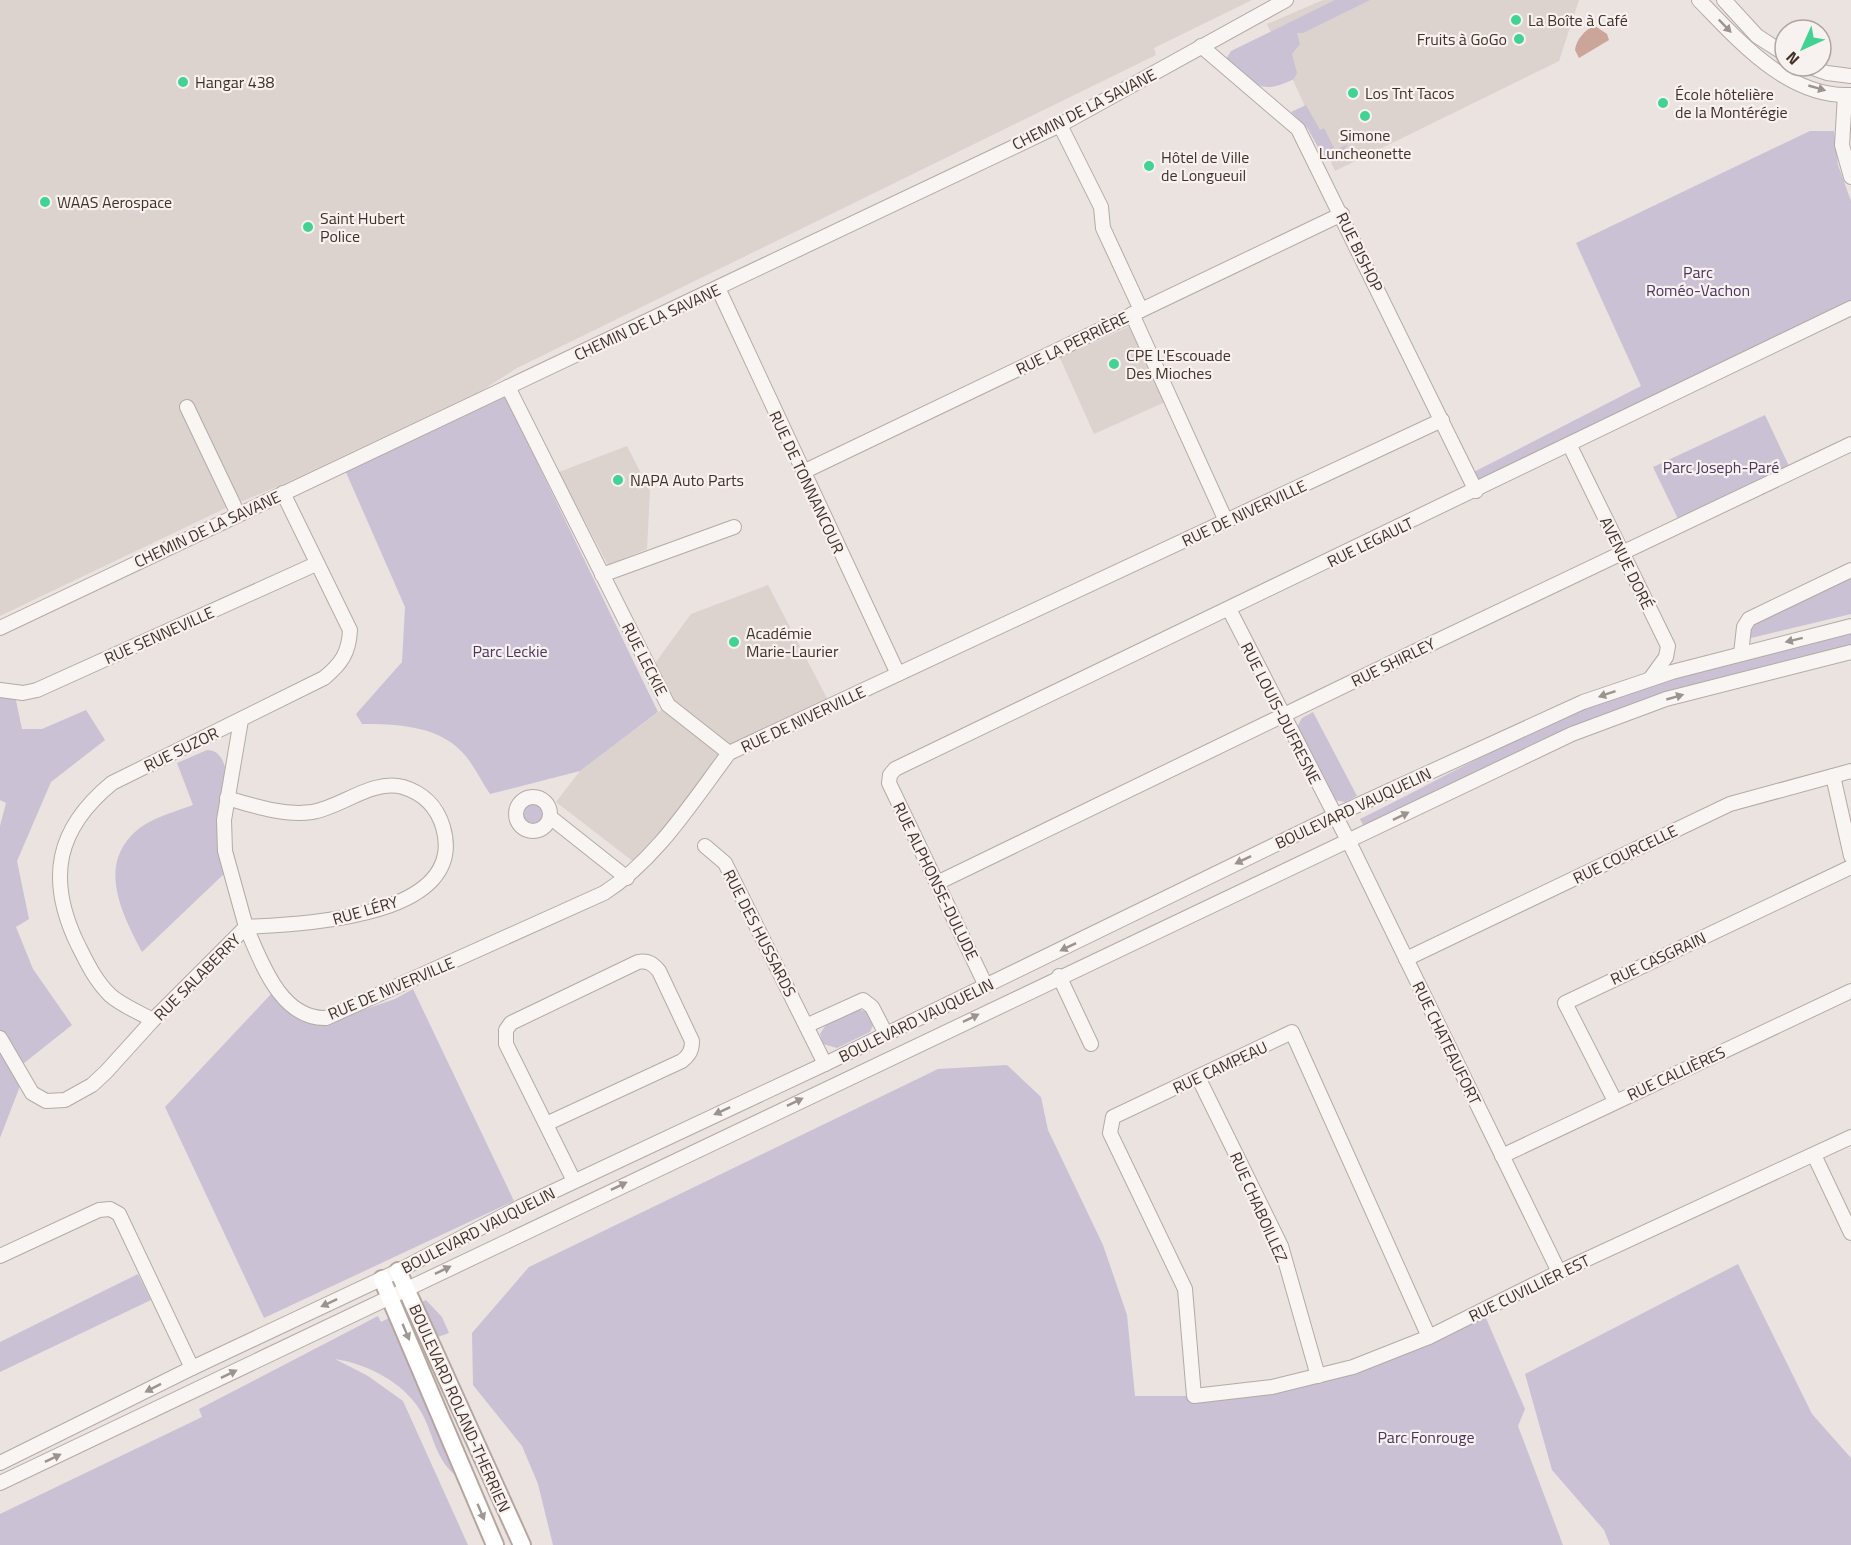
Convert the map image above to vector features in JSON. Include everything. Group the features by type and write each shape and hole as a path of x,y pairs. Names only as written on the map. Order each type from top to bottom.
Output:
{"main road":[{"name":"BOULEVARD ROLAND-THERRIEN","path":"398,1271 522,1545"},
{"name":"BOULEVARD ROLAND-THERRIEN","path":"382,1278 495,1545"}],"street":[{"name":"CHEMIN DE LA SAVANE","path":"0,627 1060,125 1286,0"},
{"path":"1699,0 1751,53 1791,81 1848,95 1842,145 1851,177"},
{"path":"1724,0 1757,36 1773,46"},
{"name":"RUE BISHOP","path":"1202,46 1298,129 1476,491"},
{"path":"1833,74 1851,76"},
{"path":"1060,125 1101,207 1103,228 1226,521"},
{"name":"RUE LA PERRIÈRE","path":"803,472 1341,214"},
{"name":"RUE DE TONNANCOUR","path":"718,288 898,674"},
{"name":"RUE LEGAULT","path":"890,775 895,769 1851,309"},
{"name":"RUE LECKIE","path":"508,387 668,705 729,753"},
{"path":"187,407 238,514"},
{"name":"RUE DE NIVERVILLE","path":"246,927 279,993 303,1014 314,1018 326,1018 604,893 627,878 692,803 729,753 1442,420"},
{"name":"RUE SHIRLEY","path":"937,883 1851,444"},
{"name":"AVENUE DORÉ","path":"1570,446 1668,646 1669,653 1650,679"},
{"name":"RUE SUZOR","path":"153,1020 111,996 93,974 64,916 61,882 62,849 71,828 90,802 112,783 324,678 342,663 349,647 350,630 283,493"},
{"path":"602,575 734,526"},
{"name":"RUE SENNEVILLE","path":"0,690 23,693 37,690 316,564"},
{"path":"1741,654 1744,627 1749,619 1851,570"},
{"name":"RUE LOUIS-DUFRESNE","path":"1229,609 1334,816"},
{"name":"BOULEVARD VAUQUELIN","path":"0,1463 192,1368 398,1271 574,1182 825,1064 1334,816 1583,702 1650,679 1851,626"},
{"name":"BOULEVARD VAUQUELIN","path":"0,1483 1059,976 1607,720 1695,691 1851,652"},
{"name":"RUE SALABERRY","path":"0,1038 32,1093 46,1101 65,1100 92,1085 106,1072 153,1020 246,927 225,851 224,820 241,720"},
{"name":"RUE COURCELLE","path":"1406,959 1730,804 1851,771"},
{"name":"RUE ALPHONSE-DULUDE","path":"890,775 891,789 986,986"},
{"path":"1833,776 1851,856"},
{"name":"RUE LÉRY","path":"227,798 289,812 311,812 331,808 375,788 388,785 401,787 426,799 443,828 445,849 441,864 431,879 414,893 394,904 356,916 323,922 246,927"},
{"name":"RUE CHATEAUFORT","path":"1334,816 1559,1272"},
{"path":"550,817 627,878"},
{"name":"RUE DES HUSSARDS","path":"705,846 725,863 808,1025 825,1064"},
{"name":"RUE CASGRAIN","path":"1616,1101 1565,1003 1851,867"},
{"path":"546,1124 682,1061 689,1055 692,1050 692,1041 659,971 653,964 638,962 511,1023 506,1030 506,1044 574,1182"},
{"path":"1059,976 1091,1044"},
{"name":"RUE CALLIÈRES","path":"1502,1156 1851,991"},
{"path":"808,1025 863,1000 873,1007 886,1034"},
{"name":"RUE CAMPEAU","path":"1194,1396 1185,1289 1110,1133 1113,1117 1292,1032 1429,1337"},
{"name":"RUE CHABOILLEZ","path":"1198,1077 1281,1246 1318,1376"},
{"name":"RUE CUVILLIER EST","path":"1194,1396 1272,1387 1353,1367 1429,1337 1559,1272 1851,1137"},
{"path":"1814,1155 1851,1233"},
{"path":"0,1256 99,1210 110,1209 119,1214 192,1368"}],"shaded area":[{"path":"0,0 1252,0 1154,48 1156,55 517,368 481,391 279,486 228,507 0,616"},
{"path":"1323,0 1579,0 1559,61 1335,171 1267,24"},
{"path":"1595,26 1607,34 1609,40 1579,58 1575,50 1577,42 1585,32"},
{"path":"1130,326 1165,402 1094,434 1060,358"},
{"path":"627,446 650,491 647,549 608,565 559,472"},
{"path":"768,585 831,706 729,753 639,866 556,802 580,771 668,705 650,670 691,614"}],"green space":[{"path":"1335,0 1370,0 1303,33 1297,33 1300,44 1292,54 1297,73 1294,79 1272,87 1264,87 1251,80 1226,59 1231,51"},
{"path":"1306,105 1320,130 1324,128 1335,150 1348,144 1339,157 1324,158 1308,129 1291,112"},
{"name":"Parc Roméo-Vachon","path":"1810,131 1834,131 1838,165 1851,201 1851,301 1570,446 1476,491 1468,475 1641,386 1576,243"},
{"name":"Parc Leckie","path":"503,392 658,712 580,771 490,794 470,761 452,743 428,731 415,728 362,724 356,714 402,662 405,607 345,470"},
{"name":"Parc Joseph-Paré","path":"1765,415 1789,466 1678,519 1653,467"},
{"path":"1851,576 1851,614 1751,638 1750,626"},
{"path":"1851,632 1851,646 1709,681 1626,707 1526,748 1364,827 1360,819 1515,740 1610,698 1699,669"},
{"path":"0,692 15,696 22,729 42,729 86,710 105,740 51,782 17,861 29,919 16,927 33,969 72,1025 19,1067 0,1031 0,826 6,803 0,800"},
{"path":"1313,712 1357,796 1345,802 1334,800 1297,727 1302,718"},
{"path":"207,750 219,755 225,767 218,829 226,872 142,952 120,904 116,888 119,856 127,841 141,827 159,817 193,805 177,763"},
{"path":"532,799 542,803 546,813 542,823 532,827 522,823 518,813 522,803"},
{"path":"413,989 514,1201 264,1318 165,1107 272,993 319,1025 395,999"},
{"path":"857,1009 867,1012 874,1023 870,1032 837,1048 823,1044 820,1034 827,1023"},
{"path":"0,1049 20,1086 0,1138"},
{"name":"Parc Fonrouge","path":"1007,1065 1041,1097 1048,1130 1103,1245 1127,1315 1135,1396 1194,1396 1353,1367 1483,1311 1525,1409 1518,1426 1563,1545 553,1545 538,1484 522,1446 473,1385 472,1333 529,1267 938,1069"},
{"path":"1738,1264 1812,1414 1851,1458 1851,1545 1610,1545 1604,1530 1552,1470 1525,1374"},
{"path":"138,1274 151,1300 0,1372 0,1342"},
{"path":"426,1300 442,1317 449,1333 435,1338 420,1303"},
{"path":"378,1316 381,1322 391,1317 407,1351 455,1475 442,1459 426,1421 408,1394 368,1368 335,1359 368,1376 403,1401 468,1545 0,1545 0,1514 202,1417 199,1409"}],"place":[{"name":"La Boîte à Café","path":"1516,20"},
{"name":"Fruits à GoGo","path":"1519,39"},
{"name":"Hangar 438","path":"183,82"},
{"name":"Los Tnt Tacos","path":"1353,93"},
{"name":"École hôtelière de la Montérégie","path":"1663,103"},
{"name":"Simone Luncheonette","path":"1365,116"},
{"name":"Hôtel de Ville de Longueuil","path":"1149,166"},
{"name":"WAAS Aerospace","path":"45,202"},
{"name":"Saint Hubert Police","path":"308,227"},
{"name":"CPE L'Escouade Des Mioches","path":"1114,364"},
{"name":"NAPA Auto Parts","path":"618,480"},
{"name":"Académie Marie-Laurier","path":"734,642"}]}
